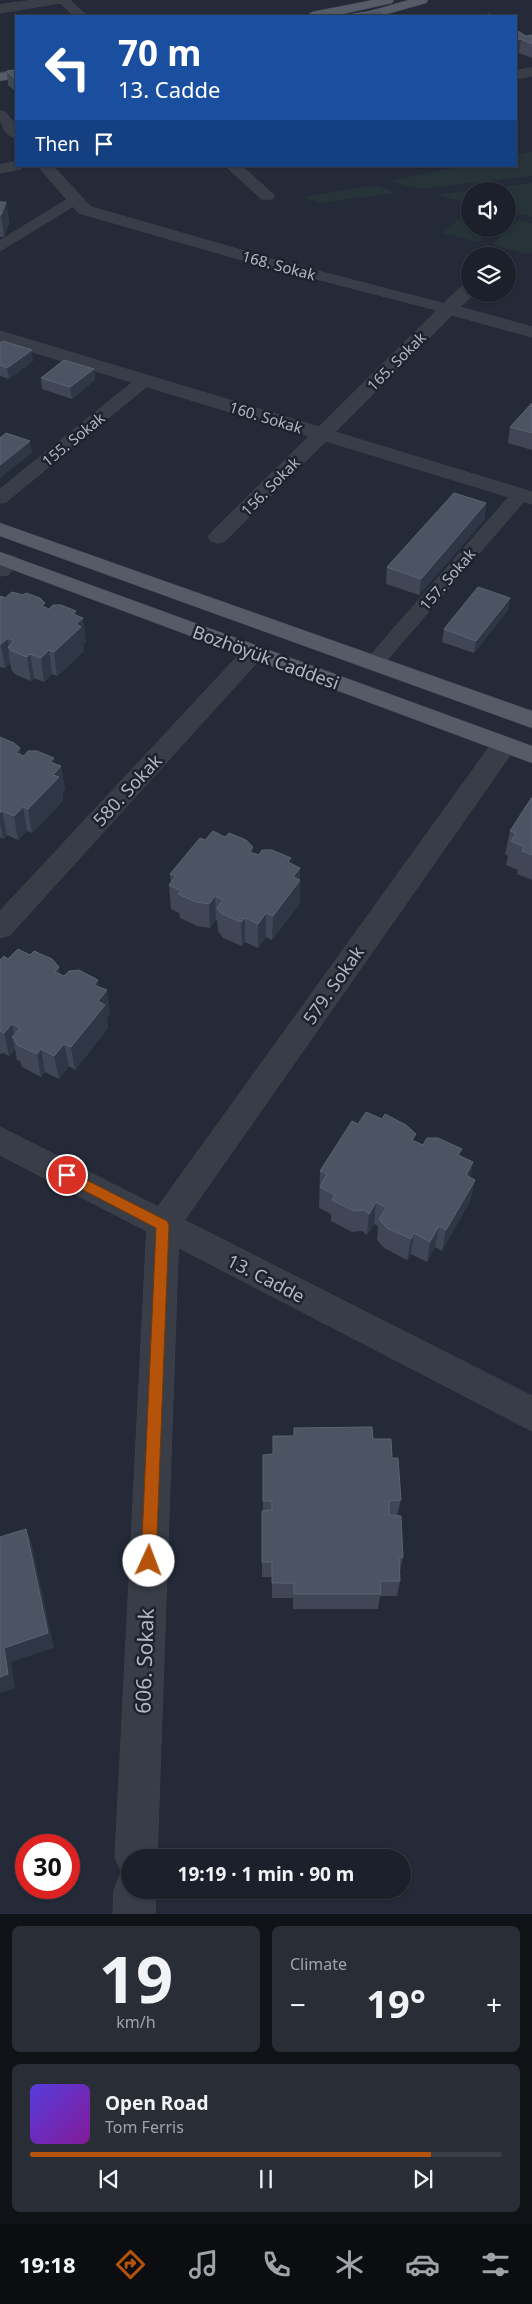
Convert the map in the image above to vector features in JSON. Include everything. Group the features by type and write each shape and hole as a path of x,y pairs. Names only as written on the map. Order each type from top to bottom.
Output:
{"main road":[{"path":"318,15 368,6 388,0"},
{"path":"370,15 422,0"},
{"path":"0,66 15,64"},
{"path":"0,77 15,74"},
{"name":"Bozhöyük Caddesi","path":"0,529 532,720"},
{"name":"Bozhöyük Caddesi","path":"3,563 254,652 532,755"}],"street":[{"path":"0,9 61,0 80,15"},
{"path":"517,75 532,72"},
{"path":"0,115 15,133"},
{"path":"0,169 15,166"},
{"name":"168. Sokak","path":"45,167 84,210 256,259 532,332"},
{"path":"234,167 267,196"},
{"path":"0,247 75,199"},
{"name":"165. Sokak","path":"322,434 461,297"},
{"name":"160. Sokak","path":"0,336 526,496"},
{"name":"155. Sokak","path":"0,498 145,380"},
{"name":"156. Sokak","path":"218,537 322,434"},
{"name":"157. Sokak","path":"374,663 526,496"},
{"name":"580. Sokak","path":"0,928 254,652"},
{"name":"579. Sokak","path":"163,1225 504,745"},
{"name":"13. Cadde","path":"0,1140 532,1414"},
{"name":"606. Sokak","path":"136,1849 163,1225"},
{"path":"134,1914 135,1899"}],"shaded area":[{"path":"532,152 532,176 480,182 461,182 461,184 420,189 389,181 457,167 517,167 517,155"},
{"path":"532,183 532,217 516,214 516,185"},
{"path":"377,185 395,193 320,203 303,197"},
{"path":"461,192 461,201 435,195"},
{"path":"461,217 461,237 483,237 478,242 443,233"},
{"path":"518,220 532,223 532,250 528,254 516,251 516,247 492,245 500,237 516,237 516,222"}],"building":[{"path":"379,10 386,15 347,15"},
{"path":"517,31 526,36 532,35 532,44 521,39 517,40"},
{"path":"15,70 15,79 7,71"},
{"path":"0,202 6,202 1,215 0,215"},
{"path":"3,341 32,350 7,368 0,365 0,343"},
{"path":"64,360 94,369 70,387 41,378"},
{"path":"532,403 532,433 510,427"},
{"path":"6,433 30,441 0,465 0,438"},
{"path":"454,493 486,503 421,579 387,567"},
{"path":"478,587 510,598 476,641 444,629"},
{"path":"12,592 23,595 26,593 40,598 45,603 42,606 49,609 53,605 61,605 76,611 73,614 83,618 76,624 81,627 54,652 49,650 41,658 30,654 27,657 12,651 8,647 14,641 8,638 0,644 0,597 5,598"},
{"path":"0,737 20,748 16,753 24,756 28,751 37,751 54,758 50,762 61,766 53,775 59,777 28,809 23,807 14,816 2,811 0,813"},
{"path":"532,797 532,855 522,851 524,847 511,841 516,833 510,831"},
{"path":"213,831 225,837 229,833 246,840 253,847 250,852 259,855 262,850 272,850 291,858 288,862 300,868 293,877 300,880 273,916 266,913 258,924 245,918 241,922 222,914 217,908 223,900 215,896 209,904 196,902 178,894 181,891 169,885 176,876 170,874 200,838 205,840"},
{"path":"18,949 30,955 34,951 52,959 59,967 55,972 64,976 69,971 79,970 98,980 94,985 107,990 98,1001 105,1005 71,1047 64,1044 54,1056 41,1049 37,1054 17,1045 12,1037 20,1028 12,1024 4,1033 0,1031 0,960 4,956 8,959"},
{"path":"366,1112 382,1119 385,1114 406,1125 416,1134 412,1140 423,1145 427,1138 438,1138 462,1149 458,1155 473,1162 466,1175 475,1180 446,1230 439,1226 430,1242 414,1233 411,1239 387,1228 379,1219 386,1208 376,1202 369,1214 364,1210 354,1211 332,1200 335,1195 320,1187 327,1174 320,1171 352,1121 358,1124"},
{"path":"372,1427 373,1439 391,1439 392,1458 398,1458 401,1500 389,1501 389,1515 401,1516 403,1557 399,1558 400,1581 380,1581 381,1594 294,1594 294,1583 272,1583 272,1562 262,1562 262,1511 272,1510 272,1501 263,1501 263,1455 273,1454 273,1436 294,1436 294,1428"},
{"path":"26,1529 48,1633 4,1648 8,1674 0,1677 0,1537"}],"route":[{"path":"67,1175 163,1225 149,1561"}]}
